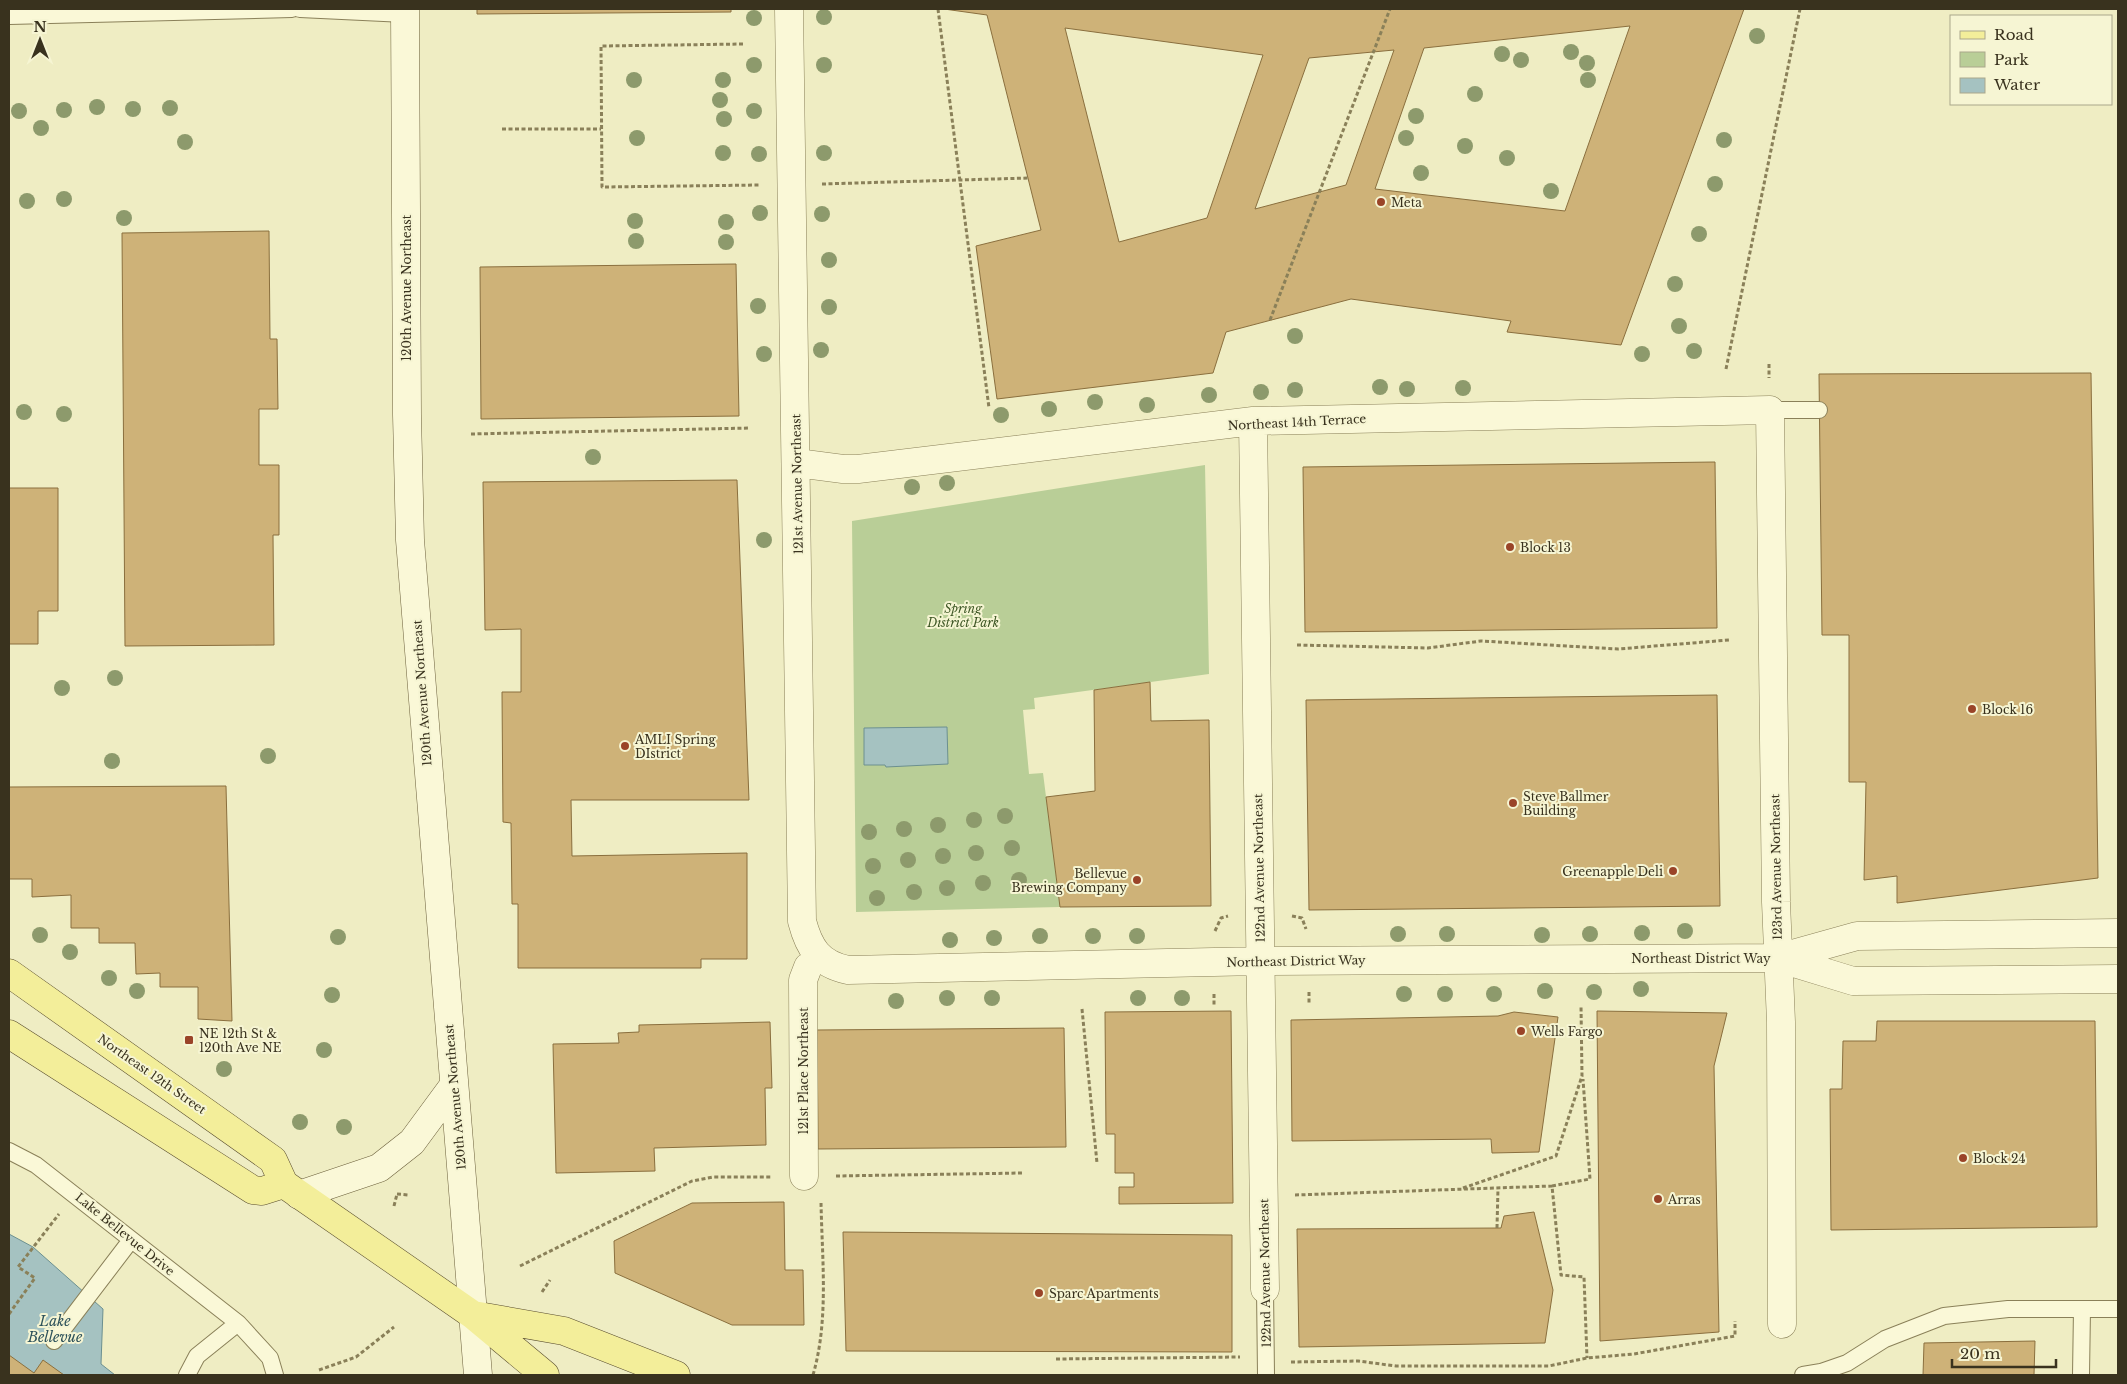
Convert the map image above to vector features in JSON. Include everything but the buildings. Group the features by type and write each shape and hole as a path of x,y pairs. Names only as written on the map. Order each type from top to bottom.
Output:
{"main road":[{"name":"Northeast 12th Street","path":"9,973 273,1160 292,1190"},
{"path":"9,1034 253,1190 292,1190 473,1314 545,1375"},
{"path":"473,1314 564,1331 676,1375"}],"street":[{"name":"121st Avenue Northeast","path":"790,9 802,921 813,961"},
{"name":"120th Avenue Northeast","path":"405,11 406,405 410,540 478,1375"},
{"name":"Northeast 14th Terrace","path":"797,463 858,469 1253,422 1770,410"},
{"name":"123rd Avenue Northeast","path":"1770,410 1782,1324"},
{"name":"122nd Avenue Northeast","path":"1253,422 1265,1289"},
{"name":"Northeast District Way","path":"813,961 848,970 1260,961 1778,958 1857,936 2118,933"},
{"name":"Northeast District Way","path":"1778,958 1853,981 2118,979"},
{"name":"121st Place Northeast","path":"812,1176 802,980 813,961"},
{"path":"292,1190 379,1168 412,1142 454,1085"}],"lane":[{"path":"9,16 292,9"},
{"path":"300,9 405,11"},
{"path":"1770,410 1819,410"},
{"name":"Lake Bellevue Drive","path":"9,1151 36,1165 75,1194 238,1323 270,1358 276,1375"},
{"path":"54,1341 131,1240"},
{"name":"122nd Avenue Northeast","path":"1265,1289 1266,1375"},
{"path":"2082,1309 2082,1375"},
{"path":"1803,1375 1821,1372 1847,1363 1885,1339 1944,1316 2000,1310 2118,1309"},
{"path":"187,1375 197,1356 238,1323"}],"path":[{"path":"938,9 989,408"},
{"path":"1270,320 1390,9"},
{"path":"1726,369 1800,9"},
{"path":"743,44 601,46 602,186 763,185"},
{"path":"502,129 601,129"},
{"path":"816,184 1028,178"},
{"path":"471,434 750,428"},
{"path":"1297,646 1428,648 1481,641 1618,649 1729,640"},
{"path":"1286,914 1302,918 1309,936"},
{"path":"1213,936 1221,918"},
{"path":"1214,988 1214,1007"},
{"path":"1309,989 1309,1005"},
{"path":"1286,1195 1552,1186 1590,1179 1582,1076 1581,1005"},
{"path":"1082,1009 1097,1163"},
{"path":"1460,1189 1556,1156 1582,1076"},
{"path":"520,1266 692,1181 713,1178 1022,1173"},
{"path":"812,1176 823,1324 820,1351 813,1375"},
{"path":"1552,1186 1561,1275 1584,1276 1587,1358"},
{"path":"1497,1228 1498,1188"},
{"path":"9,1314 35,1278 18,1267 75,1194"},
{"path":"394,1206 397,1194 408,1195"},
{"path":"542,1292 550,1280"},
{"path":"1288,1362 1358,1361 1396,1366 1549,1366 1587,1358 1634,1354 1735,1336 1735,1321"},
{"path":"319,1370 356,1357 394,1327"},
{"path":"1056,1359 1265,1357"}],"green space":[{"name":"Spring District Park","path":"1205,465 1209,674 1034,698 1035,709 1023,710 1029,774 1043,773 1060,907 856,912 852,521"}],"water":[{"path":"947,727 948,764 886,767 885,765 864,765 864,728"},
{"name":"Lake Bellevue","path":"9,1234 33,1247 103,1309 101,1364 115,1375 9,1375"}],"place":[{"name":"Meta","path":"1381,202"},
{"name":"Block 13","path":"1510,547"},
{"name":"Block 16","path":"1972,709"},
{"name":"AMLI Spring DIstrict","path":"625,746"},
{"name":"Steve Ballmer Building","path":"1513,803"},
{"name":"Greenapple Deli","path":"1673,871"},
{"name":"Bellevue Brewing Company","path":"1137,880"},
{"name":"Wells Fargo","path":"1521,1031"},
{"name":"NE 12th St & 120th Ave NE","path":"189,1040"},
{"name":"Block 24","path":"1963,1158"},
{"name":"Arras","path":"1658,1199"},
{"name":"Sparc Apartments","path":"1039,1293"}]}
